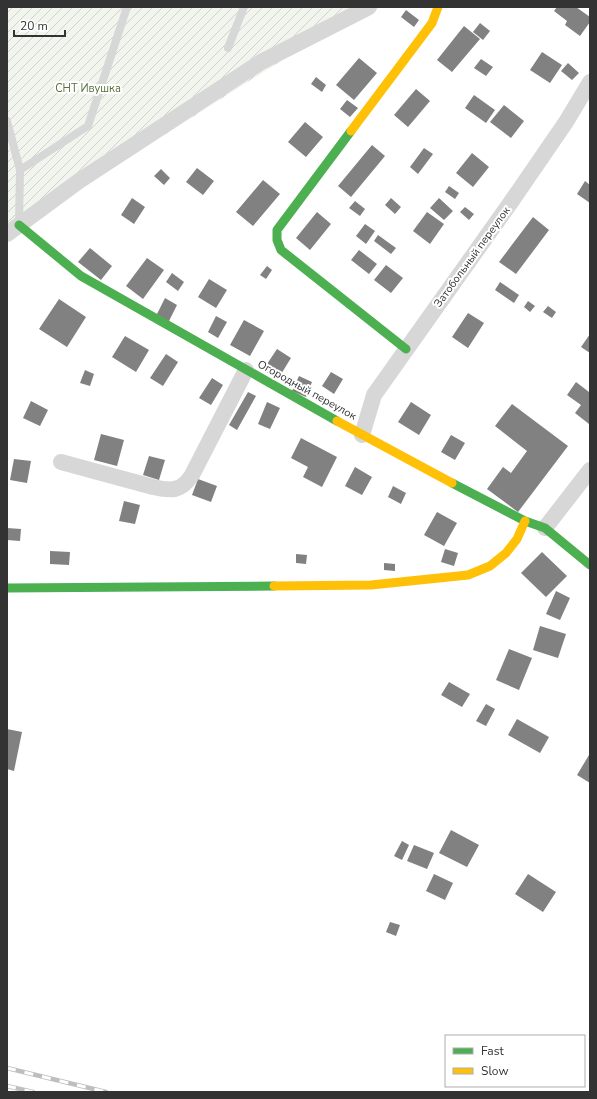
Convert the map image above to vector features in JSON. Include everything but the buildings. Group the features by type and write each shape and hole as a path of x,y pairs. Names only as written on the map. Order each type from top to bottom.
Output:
{"street":[{"path":"13,229 79,181 261,62 369,7"},
{"path":"406,349 281,250 277,240 277,230 432,23 438,7"},
{"name":"Затобольный переулок","path":"362,435 374,395 511,202 566,122 590,82"},
{"name":"Огородный переулок","path":"13,229 81,276 246,370 362,435 525,521 545,528 590,565"},
{"path":"61,462 153,487 168,490 180,487 186,483 192,475 246,370"},
{"path":"545,528 590,470"},
{"path":"7,588 371,585 468,575 490,566 506,553 517,539 525,521"}],"lane":[{"path":"20,170 88,126 126,7"},
{"path":"228,48 244,7"},
{"path":"7,121 20,170 13,229"}],"green space":[{"name":"СНТ Ивушка","path":"7,7 366,7 7,235"}],"railway":[{"path":"7,1068 106,1092"},
{"path":"7,1086 33,1092"}],"traffic: fast":[{"path":"351,131 277,230 277,240 281,250 406,349"},
{"path":"19,225 81,276 337,421"},
{"path":"452,483 525,521 545,528 590,565"},
{"path":"7,588 274,586"}],"traffic: slow":[{"path":"351,131 432,23 438,7"},
{"path":"337,421 452,483"},
{"path":"274,586 371,585 468,575 490,566 506,553 517,539 525,521"}]}
